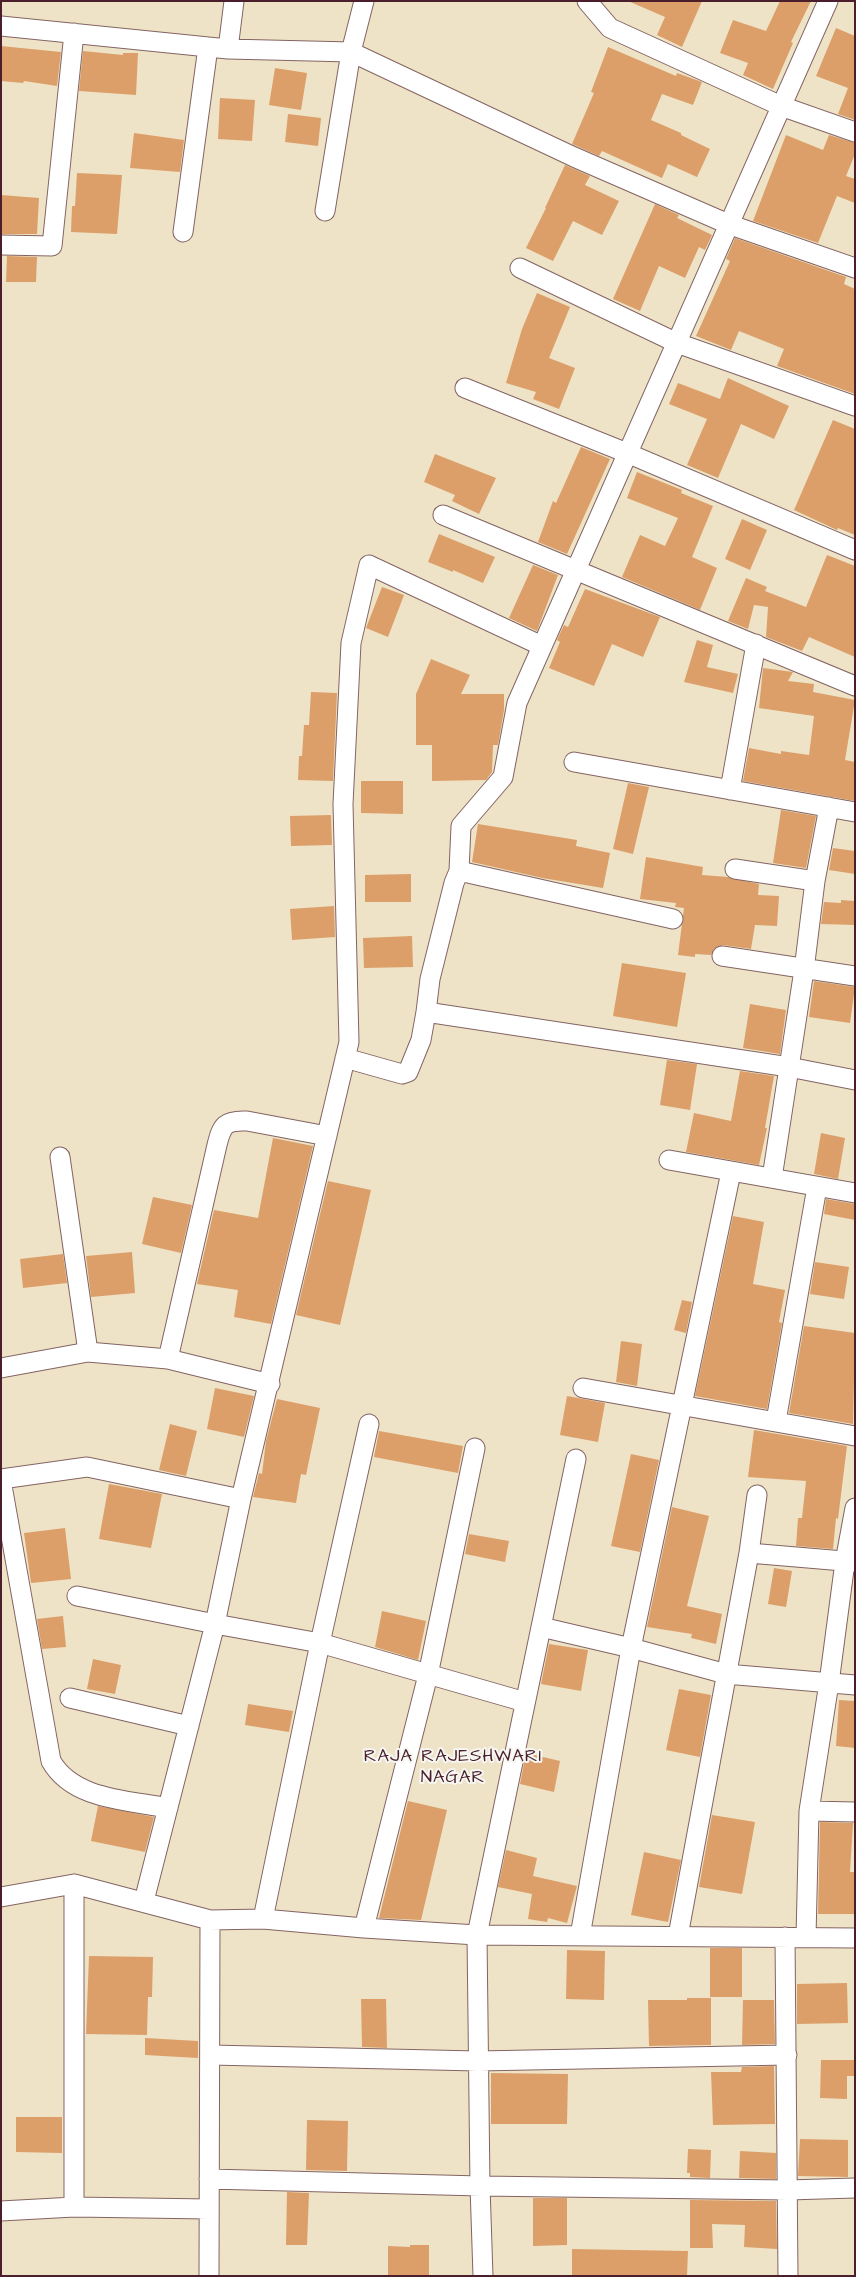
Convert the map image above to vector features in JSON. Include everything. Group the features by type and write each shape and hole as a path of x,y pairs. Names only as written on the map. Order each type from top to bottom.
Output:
{"street":[{"path":"228,49 234,1"},
{"path":"325,211 351,52 364,1"},
{"path":"587,1 610,28 781,106 855,132"},
{"path":"345,1058 402,1074 408,1072 421,1040 430,979 455,878 459,871 462,826 503,777 518,703 828,1"},
{"path":"1,26 228,49 351,52 574,158 728,224 855,268"},
{"path":"1,245 52,246 74,34"},
{"path":"183,232 208,47"},
{"path":"520,268 677,343 855,406"},
{"path":"465,388 855,550"},
{"path":"443,515 855,686"},
{"path":"144,1901 215,1624 241,1499 270,1384 349,1042 343,804 351,642 369,565 542,646"},
{"path":"730,790 756,644"},
{"path":"574,762 855,812"},
{"path":"772,1178 804,970 815,881 829,807"},
{"path":"735,868 815,881"},
{"path":"459,871 672,918"},
{"path":"722,956 804,970 855,976"},
{"path":"426,1012 789,1067 855,1080"},
{"path":"168,1359 220,1132 226,1124 235,1120 327,1136"},
{"path":"60,1157 88,1352"},
{"path":"669,1160 855,1193"},
{"path":"580,1936 631,1648 731,1172"},
{"path":"776,1421 817,1187"},
{"path":"1,1368 88,1352 168,1359 270,1384"},
{"path":"583,1388 855,1436"},
{"path":"263,1919 320,1643 369,1424"},
{"path":"364,1928 428,1675 475,1448"},
{"path":"483,2276 477,1935 576,1459"},
{"path":"168,1808 83,1790 57,1772 51,1761 1,1479 86,1467 241,1499"},
{"path":"678,1936 749,1553 757,1495"},
{"path":"806,1937 809,1810 850,1562 855,1508"},
{"path":"749,1553 850,1562"},
{"path":"77,1596 320,1643 525,1702"},
{"path":"541,1627 631,1648 726,1674 855,1685"},
{"path":"70,1698 189,1726"},
{"path":"809,1810 855,1812"},
{"path":"74,1884 74,2207"},
{"path":"1,1897 74,1884 210,1920 263,1919 477,1935 855,1938"},
{"path":"209,2276 210,1920"},
{"path":"785,1937 788,2276"},
{"path":"210,2055 478,2061 787,2055"},
{"path":"209,2179 480,2186 788,2190 855,2188"},
{"path":"1,2211 74,2207 209,2210"}],"building":[{"path":"628,1 702,1 682,47 657,35 665,17"},
{"path":"780,1 811,1 791,42 793,43 773,89 743,75 748,63 720,53 733,20 766,31"},
{"path":"836,28 855,36 855,120 838,114 848,88 816,76"},
{"path":"1,46 61,52 57,86 24,81 23,83 1,81"},
{"path":"608,47 676,76 677,73 702,82 693,105 662,94 651,120 681,133 681,135 710,149 697,177 668,164 662,178 602,151 599,156 572,144 594,93 591,92"},
{"path":"83,51 123,55 123,53 138,53 136,95 79,91"},
{"path":"275,68 307,73 301,110 269,105"},
{"path":"220,98 255,100 252,141 218,139"},
{"path":"288,114 321,118 318,146 285,142"},
{"path":"134,133 184,140 180,172 130,168"},
{"path":"786,135 823,150 829,135 855,143 855,154 846,176 855,179 855,203 837,196 818,243 753,221"},
{"path":"565,165 590,176 585,185 619,201 602,235 573,221 553,261 526,248"},
{"path":"77,173 122,175 117,234 71,232 72,206 75,206"},
{"path":"1,195 39,198 37,234 1,234"},
{"path":"655,204 679,215 677,218 712,235 705,250 699,247 685,278 659,266 640,311 613,299"},
{"path":"735,238 846,277 844,284 855,289 855,394 777,366 784,349 739,331 731,350 696,336 730,261 726,259"},
{"path":"7,256 37,257 36,282 6,282"},
{"path":"537,293 570,307 549,358 575,368 559,409 533,399 536,392 506,383 522,329"},
{"path":"728,378 789,406 774,439 741,424 718,478 687,465 707,419 669,404 678,383 720,399"},
{"path":"833,420 855,429 855,535 838,528 837,530 794,510"},
{"path":"581,447 610,459 567,554 538,542 553,501 556,503"},
{"path":"435,454 496,478 479,514 452,501 455,495 424,482"},
{"path":"637,472 682,490 681,493 713,506 692,557 717,568 700,610 622,577 640,535 665,546 678,518 627,498"},
{"path":"742,519 767,530 750,570 725,559"},
{"path":"439,534 495,557 483,583 428,562"},
{"path":"827,555 855,566 855,657 809,637 802,651 766,637 768,607 754,605 748,629 728,621 746,578 767,587 765,591 806,607"},
{"path":"533,565 558,575 537,631 509,618"},
{"path":"382,587 404,595 388,637 366,628"},
{"path":"585,589 660,617 643,657 612,644 594,686 549,668 560,642 557,640 564,625 568,627"},
{"path":"697,640 713,645 707,667 738,674 733,693 684,682"},
{"path":"431,659 470,675 461,694 504,694 504,710 498,745 493,745 492,772 486,780 432,781 432,745 416,745 416,694"},
{"path":"763,668 793,672 788,681 814,684 813,692 855,700 845,760 855,762 855,801 743,781 749,748 781,754 781,751 809,755 814,716 759,708"},
{"path":"311,692 337,693 333,781 298,780 299,756 302,756 304,725 309,725"},
{"path":"361,781 403,781 403,814 361,813"},
{"path":"628,783 649,787 633,854 613,849"},
{"path":"781,810 816,816 806,868 773,863"},
{"path":"331,815 332,845 291,846 290,816"},
{"path":"478,824 577,840 576,846 610,853 603,888 542,878 472,862"},
{"path":"833,848 855,851 855,874 829,870"},
{"path":"646,857 703,867 702,875 728,877 759,884 758,895 779,896 777,926 755,925 751,949 723,945 714,949 711,955 695,954 695,957 678,955 684,908 675,907 676,903 640,899"},
{"path":"411,874 411,902 365,902 365,875"},
{"path":"841,900 855,901 855,925 821,924 824,902 841,903"},
{"path":"334,906 335,937 292,940 290,909"},
{"path":"412,936 413,967 364,968 363,938"},
{"path":"622,963 686,973 677,1027 613,1016"},
{"path":"814,981 855,987 850,1023 809,1017"},
{"path":"750,1004 786,1010 780,1054 743,1048"},
{"path":"667,1060 697,1064 690,1110 660,1105"},
{"path":"740,1071 774,1076 765,1128 767,1128 759,1165 686,1152 694,1113 731,1121"},
{"path":"821,1133 845,1138 838,1179 814,1174"},
{"path":"273,1138 313,1146 271,1324 234,1317 238,1290 197,1284 214,1210 258,1218"},
{"path":"328,1181 371,1190 340,1325 296,1315"},
{"path":"153,1197 192,1205 181,1253 142,1244"},
{"path":"826,1199 855,1204 855,1220 824,1214"},
{"path":"733,1216 764,1222 753,1284 785,1290 779,1322 782,1323 767,1409 695,1396"},
{"path":"132,1252 135,1293 91,1297 86,1256"},
{"path":"63,1254 67,1283 23,1288 20,1259"},
{"path":"815,1262 849,1267 844,1299 810,1294"},
{"path":"682,1300 692,1302 686,1333 674,1330"},
{"path":"804,1326 855,1333 853,1424 789,1413"},
{"path":"621,1341 642,1344 637,1386 616,1382"},
{"path":"215,1388 254,1396 244,1437 207,1429"},
{"path":"567,1396 605,1403 598,1442 560,1435"},
{"path":"277,1399 320,1408 306,1475 301,1474 296,1503 253,1497 259,1473 262,1474 266,1441"},
{"path":"170,1424 197,1431 186,1476 159,1470"},
{"path":"754,1430 847,1446 833,1549 796,1546 798,1518 802,1518 806,1481 748,1477"},
{"path":"379,1431 463,1446 458,1473 374,1457"},
{"path":"631,1454 659,1460 640,1552 611,1546"},
{"path":"109,1484 162,1494 151,1548 99,1539"},
{"path":"672,1507 709,1516 687,1606 722,1614 716,1644 691,1638 692,1634 647,1627"},
{"path":"65,1528 71,1579 31,1583 24,1533"},
{"path":"469,1534 509,1541 505,1562 465,1554"},
{"path":"774,1568 792,1571 786,1607 768,1604"},
{"path":"382,1611 426,1621 418,1660 375,1647"},
{"path":"63,1616 66,1647 42,1649 37,1619"},
{"path":"549,1644 588,1650 581,1691 541,1684"},
{"path":"93,1659 121,1665 115,1694 87,1689"},
{"path":"679,1689 711,1695 700,1757 666,1750"},
{"path":"839,1700 855,1701 855,1748 836,1746"},
{"path":"248,1704 293,1711 289,1732 245,1725"},
{"path":"526,1753 560,1761 554,1792 520,1784"},
{"path":"408,1801 447,1810 421,1920 379,1918"},
{"path":"98,1806 154,1817 145,1852 91,1841"},
{"path":"712,1815 755,1822 742,1894 699,1887"},
{"path":"820,1822 853,1823 850,1872 855,1872 855,1914 818,1914"},
{"path":"506,1850 537,1858 533,1876 577,1886 567,1923 548,1918 547,1922 528,1919 532,1894 498,1887"},
{"path":"644,1852 681,1860 668,1922 631,1915"},
{"path":"710,1948 742,1948 742,1997 710,1997"},
{"path":"567,1950 605,1951 604,2000 566,1999"},
{"path":"89,1956 153,1957 152,1997 148,1997 147,2035 86,2034"},
{"path":"847,1983 848,2023 797,2024 797,1984"},
{"path":"687,1998 711,1998 711,2045 649,2046 648,2000 687,2000"},
{"path":"361,1999 386,1999 387,2048 362,2047"},
{"path":"743,2000 774,2000 775,2044 742,2045"},
{"path":"145,2038 198,2041 198,2058 145,2055"},
{"path":"821,2060 855,2060 855,2076 847,2076 847,2099 820,2098"},
{"path":"774,2066 775,2124 713,2125 711,2072 741,2072 742,2067"},
{"path":"491,2073 568,2074 567,2124 491,2124"},
{"path":"16,2117 62,2117 62,2153 16,2152"},
{"path":"307,2120 348,2121 347,2171 306,2170"},
{"path":"800,2139 848,2140 848,2177 798,2176"},
{"path":"688,2149 711,2150 710,2178 690,2177 690,2173 687,2173"},
{"path":"740,2151 776,2153 776,2179 739,2178"},
{"path":"287,2192 309,2193 307,2245 286,2245"},
{"path":"533,2198 567,2198 567,2245 533,2246"},
{"path":"690,2200 776,2201 777,2249 744,2247 745,2225 712,2224 713,2248 690,2248"},
{"path":"410,2245 429,2245 429,2276 388,2276 388,2246 410,2247"},
{"path":"572,2249 688,2251 687,2276 572,2276"}],"district":[{"name":"RAJA RAJESHWARI NAGAR","path":"453,1767"}]}
